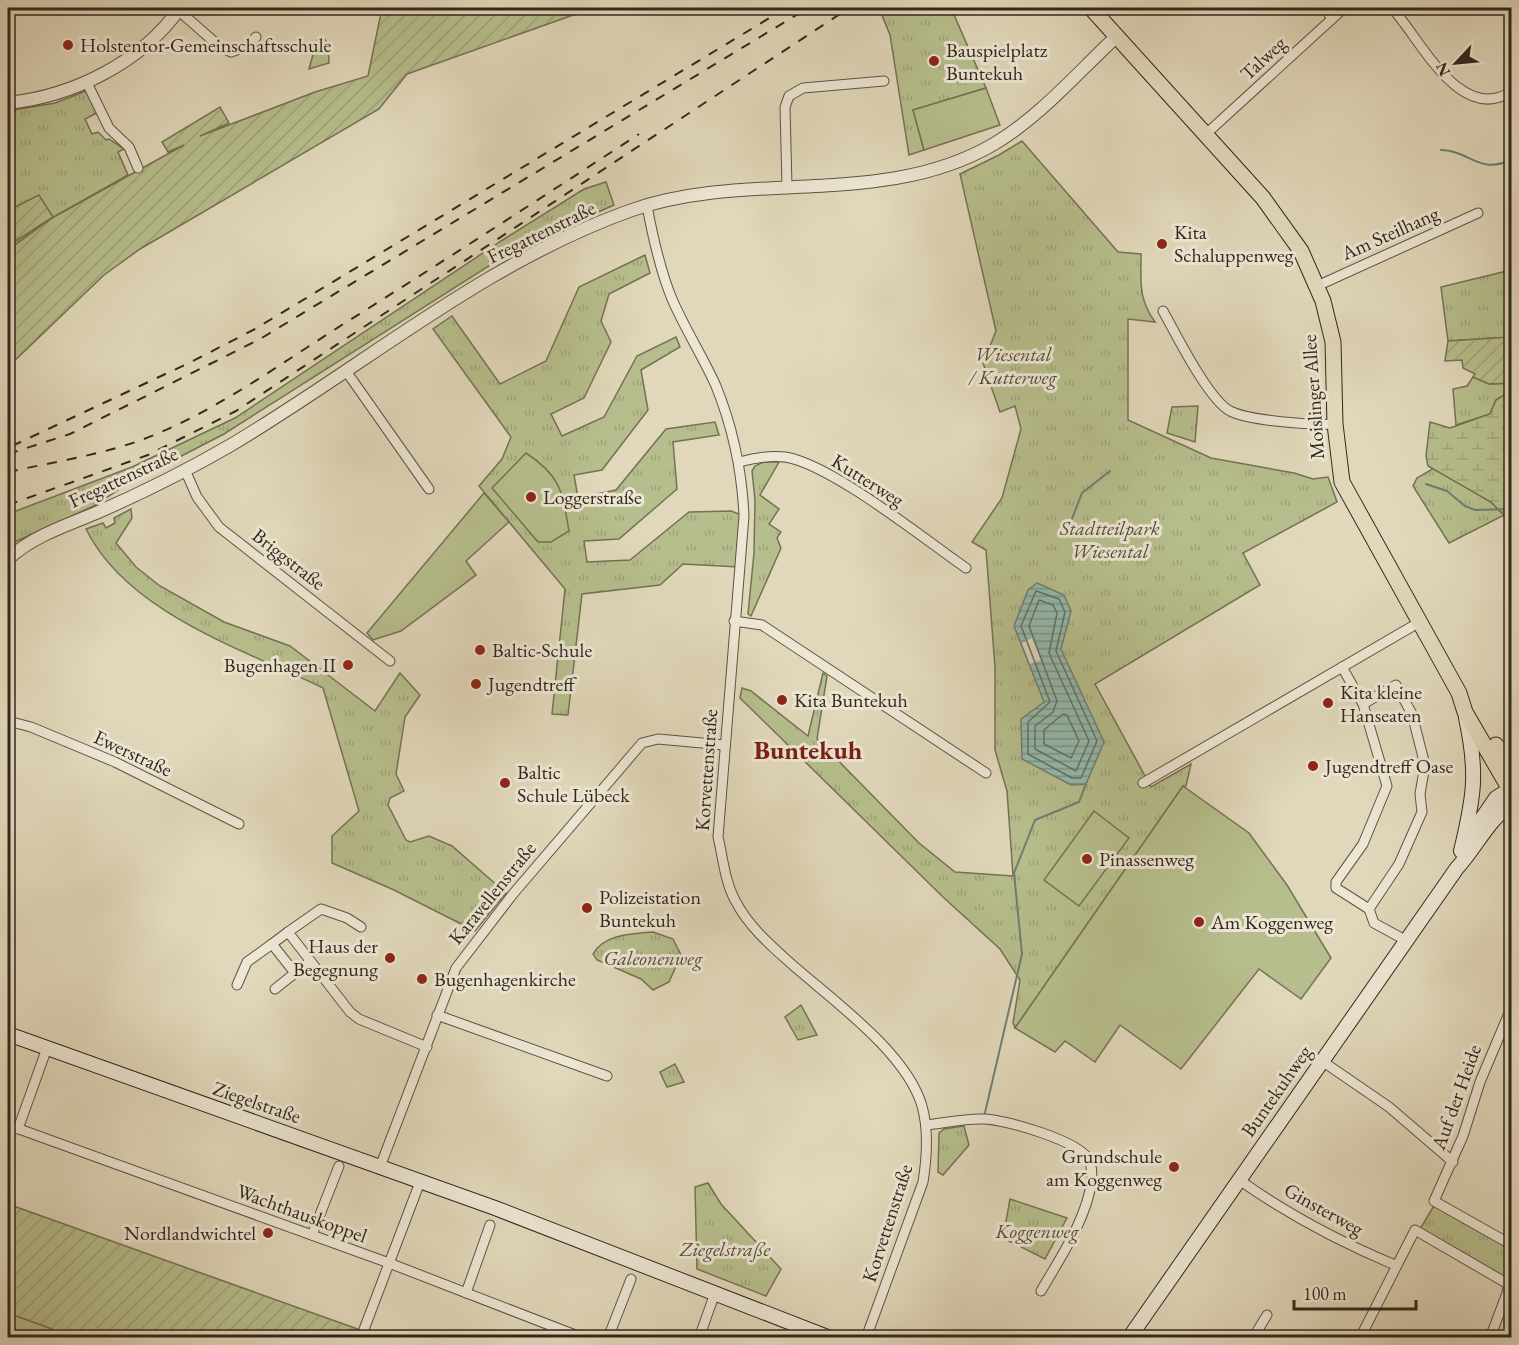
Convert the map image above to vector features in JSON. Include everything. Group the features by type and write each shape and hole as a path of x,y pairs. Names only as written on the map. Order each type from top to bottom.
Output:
{"main road":[{"name":"Moislinger Allee","path":"1091,8 1206,134 1284,225 1301,251 1329,317 1334,347 1335,424 1342,482 1459,693 1465,712 1511,794"},
{"name":"Moislinger Allee","path":"1459,693 1472,707 1512,770"},
{"path":"1461,852 1469,823 1474,780 1474,758 1465,712"},
{"name":"Buntekuhweg","path":"1457,868 1461,852 1496,798 1511,794"},
{"name":"Buntekuhweg","path":"1129,1338 1238,1179 1457,868 1503,809 1511,794"},
{"name":"Ziegelstraße","path":"8,1034 495,1208 830,1338"}],"street":[{"path":"1325,8 1332,19"},
{"name":"Talweg","path":"1206,134 1344,8"},
{"path":"1392,8 1445,77 1459,91 1484,99 1512,91"},
{"path":"8,103 37,100 87,83 128,57 155,35 179,9 219,46 231,52 247,46 256,37"},
{"name":"Fregattenstraße","path":"8,559 42,536 184,470 240,439 527,257 576,233 647,206 688,197 787,187 898,180 935,170 971,156 1014,131 1117,36"},
{"path":"787,187 785,107 789,96 803,88 884,81"},
{"path":"87,83 109,128 129,147 138,168"},
{"name":"Korvettenstraße","path":"647,206 657,255 669,291 715,386 739,462 744,516 718,837 736,902 757,931 894,1058 915,1088 926,1125 927,1158 923,1182 866,1338"},
{"name":"Am Steilhang","path":"1317,285 1479,213"},
{"path":"1163,311 1214,396 1229,410 1289,422 1335,424"},
{"path":"346,371 429,489"},
{"name":"Kutterweg","path":"739,462 761,457 786,457 821,470 966,567"},
{"name":"Briggstraße","path":"184,470 199,500 219,527 390,661"},
{"path":"734,621 762,625 986,773"},
{"path":"1143,783 1418,622"},
{"path":"1342,667 1363,704 1387,786 1363,844 1336,882 1336,888 1369,909 1374,923 1407,941"},
{"path":"1363,704 1396,685 1412,714 1425,765 1420,794 1420,818 1399,864 1369,909"},
{"name":"Ewerstraße","path":"8,721 31,727 115,762 239,824"},
{"name":"Karavellenstraße","path":"380,1167 456,968 471,946 642,743 658,739 724,746"},
{"path":"237,985 247,962 321,909 347,918 361,927"},
{"path":"288,932 350,1012 359,1019 427,1047"},
{"path":"272,944 295,973"},
{"path":"275,989 310,962"},
{"name":"Auf der Heide","path":"1512,1006 1480,1082 1453,1162 1434,1201 1512,1245"},
{"path":"437,1015 607,1076"},
{"path":"18,1129 47,1048"},
{"path":"1322,1061 1389,1107 1453,1162"},
{"path":"926,1125 970,1119 1018,1125 1058,1139 1083,1154 1090,1161 1092,1179 1082,1211 1069,1242 1041,1292"},
{"name":"Wachthauskoppel","path":"8,1125 389,1263 583,1338"},
{"path":"312,1235 339,1166"},
{"name":"Ginsterweg","path":"1238,1179 1289,1212 1358,1250 1395,1265"},
{"path":"363,1332 420,1182"},
{"path":"466,1293 490,1225"},
{"path":"1360,1338 1395,1265 1415,1230 1508,1284 1507,1293 1490,1338"},
{"path":"608,1338 631,1279"},
{"path":"699,1338 715,1293"},
{"path":"1253,1338 1267,1315"}],"green space":[{"path":"382,8 593,8 407,74 379,109 140,249 104,275 8,367 8,250 52,218 184,145 168,152 162,142 220,107 229,123 200,136 315,92 368,76"},
{"name":"Bauspielplatz Buntekuh","path":"879,8 951,8 986,88 913,110 924,150 909,155 890,35"},
{"path":"324,38 328,44 329,63 309,69 317,40"},
{"path":"986,88 1000,125 924,150 913,110"},
{"path":"86,91 97,113 85,119 92,134 98,132 106,140 109,139 124,149 118,152 128,175 52,218 8,250 8,111 55,103"},
{"name":"Stadtteilpark Wiesental","path":"1022,141 1118,252 1141,254 1143,297 1155,322 1128,319 1128,420 1211,458 1294,473 1313,479 1328,477 1337,502 1243,553 1260,585 1095,684 1151,787 1191,764 1186,786 1183,786 1015,1028 1013,1023 1020,980 1000,949 943,897 740,698 742,688 751,691 808,736 823,673 827,676 817,739 919,843 955,872 1013,876 1007,791 995,750 995,667 986,550 972,542 1002,498 1021,429 1015,406 1000,412 983,363 996,331 960,174"},
{"path":"606,182 614,205 517,248 224,434 127,484 94,506 8,545 8,514 132,467 235,418 501,241 584,189"},
{"path":"39,195 53,217 8,246 8,232 14,232 11,209"},
{"path":"645,255 650,273 609,294 601,321 611,342 584,398 551,414 562,436 604,417 637,356 676,337 680,347 641,370 648,410 602,470 574,475 578,498 616,490 666,429 715,422 719,435 673,442 677,489 619,539 584,541 587,562 630,560 689,512 731,511 744,516 739,567 683,564 660,585 582,594 568,715 552,714 565,589 479,486 502,459 511,437 433,329 452,316 500,384 546,361 579,287"},
{"path":"1511,270 1511,337 1448,341 1441,287"},
{"path":"1511,337 1511,383 1489,384 1473,377 1475,374 1463,368 1462,360 1445,361 1448,341"},
{"path":"1473,377 1489,384 1511,383 1511,391 1496,400 1490,414 1456,425 1453,389 1467,386"},
{"path":"1511,391 1511,508 1504,515 1491,502 1428,466 1426,456 1430,422 1450,428 1490,414 1496,400"},
{"path":"1198,406 1195,442 1167,433 1172,407"},
{"name":"Loggerstraße","path":"526,453 538,461 553,477 562,495 569,531 551,542 538,542 492,488"},
{"path":"764,462 779,462 760,495 779,509 769,524 781,532 777,538 781,548 751,616 748,614 754,553 755,500 752,471 755,466"},
{"path":"1434,468 1491,502 1504,515 1449,543 1413,486 1417,478"},
{"path":"484,493 509,522 466,561 476,575 401,631 373,640 367,633"},
{"path":"1511,508 1511,517 1504,515"},
{"path":"131,509 132,518 116,543 136,567 160,586 224,622 290,646 375,711 400,673 420,695 405,717 396,774 404,791 390,798 388,805 406,840 410,842 429,836 452,846 506,893 475,931 394,890 332,863 332,836 359,811 323,688 191,626 158,606 129,584 105,558 86,529 103,523 106,528 115,523 114,518"},
{"name":"Am Koggenweg","path":"1183,786 1249,833 1287,885 1331,958 1301,999 1259,969 1181,1069 1120,1025 1095,1062 1065,1041 1055,1052 1015,1028"},
{"name":"Pinassenweg","path":"1094,811 1129,838 1079,906 1044,880"},
{"name":"Galeonenweg","path":"653,932 673,939 681,955 669,982 653,990 641,979 597,960 593,954 604,942 619,936"},
{"path":"801,1005 817,1035 798,1040 785,1017"},
{"path":"675,1064 684,1082 667,1087 660,1072"},
{"path":"964,1126 969,1145 943,1175 938,1172 939,1133 944,1129"},
{"name":"Ziegelstraße","path":"708,1183 721,1204 781,1269 766,1296 697,1269 695,1187"},
{"name":"Koggenweg","path":"1010,1199 1067,1218 1045,1259 1003,1238"},
{"path":"8,1204 380,1337 8,1338"},
{"path":"1435,1204 1511,1250 1511,1275 1504,1277 1420,1229"},
{"path":"8,1313 52,1329 49,1337 8,1337"}],"water":[{"path":"1037,583 1064,595 1071,611 1061,649 1104,742 1086,784 1071,785 1022,759 1021,719 1044,702 1014,626 1028,590"}],"pier":[{"path":"1032,638 1041,660 1030,664 1022,643"}],"waterway":[{"path":"1441,150 1451,151 1483,164 1491,165 1512,159"},
{"path":"1068,529 1082,493 1110,471"},
{"path":"1426,484 1447,491 1465,506 1475,510 1512,509"},
{"path":"984,1117 1022,954 1014,873 1035,820 1079,802 1086,784"}],"railway":[{"path":"12,446 191,362 255,329 786,8"},
{"path":"8,454 70,434 260,339 808,8"},
{"path":"8,505 148,455 236,411 849,8"},
{"path":"8,472 128,445 194,416 265,375 639,134"}],"place":[{"name":"Holstentor-Gemeinschaftsschule","path":"68,45"},
{"name":"Bauspielplatz Buntekuh","path":"934,61"},
{"name":"Kita Schaluppenweg","path":"1162,244"},
{"name":"Loggerstraße","path":"531,497"},
{"name":"Baltic-Schule","path":"480,650"},
{"name":"Bugenhagen II","path":"348,665"},
{"name":"Jugendtreff","path":"476,684"},
{"name":"Kita Buntekuh","path":"782,700"},
{"name":"Kita kleine Hanseaten","path":"1328,703"},
{"name":"Jugendtreff Oase","path":"1313,766"},
{"name":"Baltic Schule Lübeck","path":"505,783"},
{"name":"Pinassenweg","path":"1087,859"},
{"name":"Polizeistation Buntekuh","path":"587,908"},
{"name":"Am Koggenweg","path":"1199,922"},
{"name":"Haus der Begegnung","path":"390,958"},
{"name":"Bugenhagenkirche","path":"422,979"},
{"name":"Grundschule am Koggenweg","path":"1174,1167"},
{"name":"Nordlandwichtel","path":"268,1233"}],"district":[{"name":"Buntekuh","path":"808,750"}],"park label":[{"name":"Wiesental / Kutterweg","path":"1013,366"}]}
